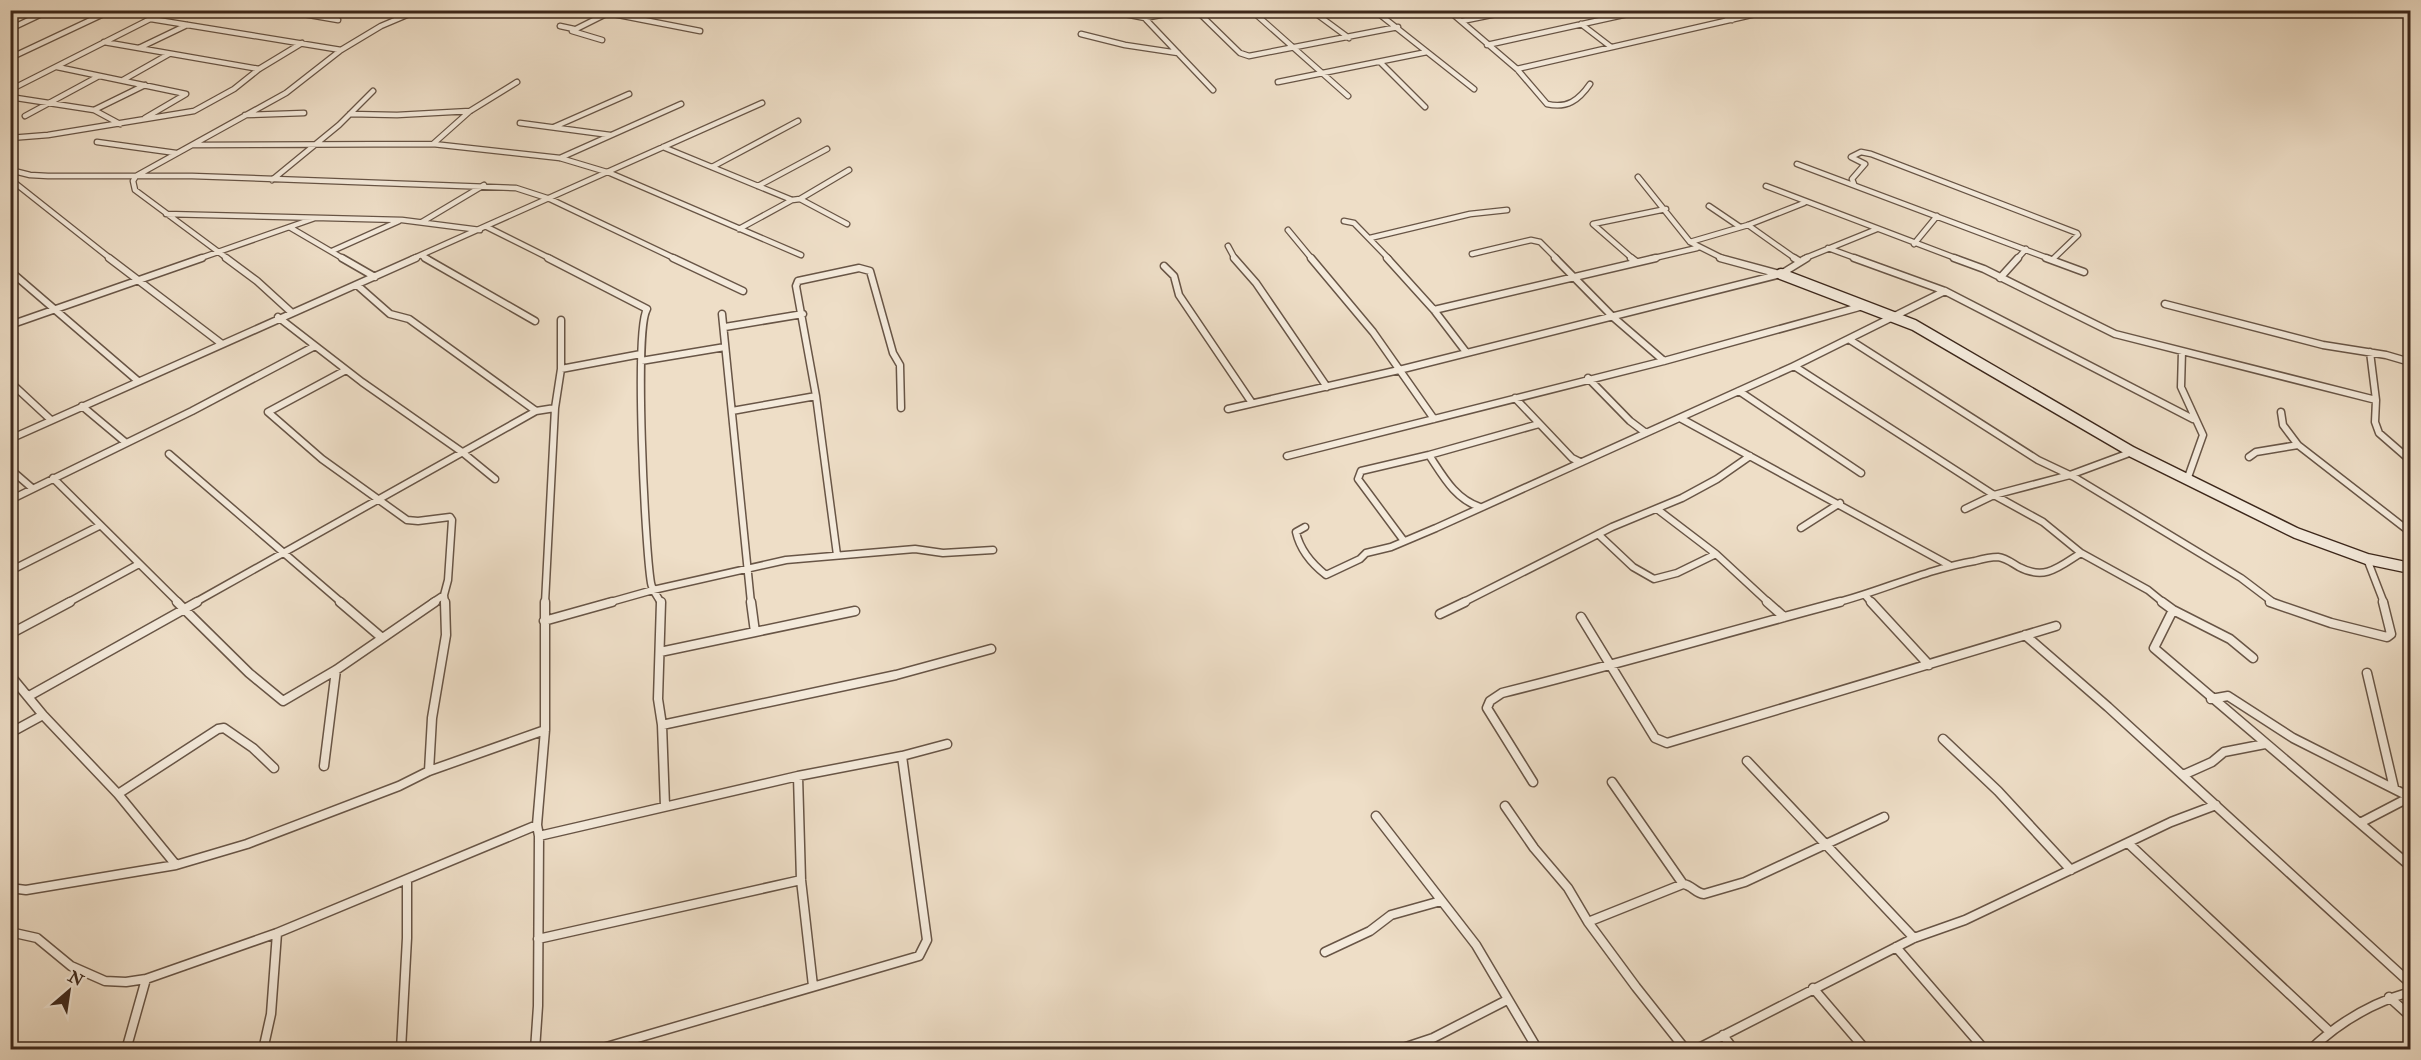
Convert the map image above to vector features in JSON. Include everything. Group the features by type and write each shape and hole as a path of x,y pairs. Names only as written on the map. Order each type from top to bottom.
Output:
{"street":[{"path":"10,29 50,10"},
{"path":"10,58 112,10"},
{"path":"10,90 168,10"},
{"path":"280,10 338,20"},
{"path":"291,312 257,281 217,254 135,190 133,181 136,176 292,89 341,50 381,26 407,15 409,13 407,10"},
{"path":"600,10 700,30"},
{"path":"729,10 745,14"},
{"path":"1104,10 1145,18 1187,10"},
{"path":"1137,10 1213,90"},
{"path":"1196,10 1244,55 1255,56 1398,27"},
{"path":"1251,10 1348,96"},
{"path":"1311,10 1349,38"},
{"path":"1374,10 1410,35 1427,52 1474,89"},
{"path":"1448,10 1517,69 1533,86 1541,99 1553,106 1569,105 1576,101 1590,84"},
{"path":"1608,10 1617,17"},
{"path":"1487,45 1646,10"},
{"path":"1716,10 1732,20"},
{"path":"1517,69 1773,10"},
{"path":"1462,21 1515,11"},
{"path":"560,26 574,29 608,13"},
{"path":"151,19 341,50"},
{"path":"1581,24 1611,47"},
{"path":"139,48 187,25"},
{"path":"574,29 572,33 602,40"},
{"path":"1081,34 1146,49 1178,53"},
{"path":"104,42 259,69"},
{"path":"10,138 120,124 197,110 234,89 259,69 302,43"},
{"path":"1278,82 1427,52"},
{"path":"123,80 170,54"},
{"path":"1380,62 1425,107"},
{"path":"57,67 186,94 140,120"},
{"path":"25,116 99,76"},
{"path":"433,144 470,111 517,82"},
{"path":"94,110 145,85"},
{"path":"272,180 316,145 374,91"},
{"path":"554,127 629,94"},
{"path":"10,97 94,110 120,124"},
{"path":"10,439 278,317 357,285 762,103"},
{"path":"560,158 681,104"},
{"path":"350,114 397,115 470,111"},
{"path":"243,115 304,113"},
{"path":"712,168 798,121"},
{"path":"520,123 610,135"},
{"path":"97,142 176,153"},
{"path":"193,145 433,144 560,158 610,173 801,255"},
{"path":"663,147 792,200"},
{"path":"758,186 827,149"},
{"path":"1854,184 1853,175 1865,164 1851,157 1861,152 1871,154 2077,233 2078,235 2053,259"},
{"path":"1797,164 2084,272"},
{"path":"10,170 30,176 192,176 484,185 516,188 550,199 743,291"},
{"path":"739,230 792,200 800,199 849,170"},
{"path":"30,176 13,184 222,344"},
{"path":"1638,177 1697,248 1724,259 1781,274 1865,305 1931,333 2031,395 2187,480 2296,533 2367,559 2410,568"},
{"path":"422,222 484,185"},
{"path":"1766,186 1804,203 1877,229 2000,278 2115,334 2376,400"},
{"path":"800,199 847,224"},
{"path":"1690,242 1748,225 1804,203"},
{"path":"1709,206 1740,227"},
{"path":"1635,261 1593,225 1666,209"},
{"path":"1370,238 1470,214 1507,210"},
{"path":"166,214 402,220 483,228 645,306 647,309 642,316 641,357 648,555 651,586 661,602 658,621 660,652 658,699 662,725 665,806"},
{"path":"1914,244 1937,216"},
{"path":"10,325 315,218"},
{"path":"332,251 402,220"},
{"path":"1344,221 1354,223 1370,238 1434,310 1466,352"},
{"path":"1748,225 1799,261"},
{"path":"291,228 375,277"},
{"path":"1228,409 1614,317 1781,274 1799,261 1877,229"},
{"path":"1288,230 1343,293 1434,419"},
{"path":"1472,254 1531,240 1542,244 1614,317 1664,361"},
{"path":"1228,246 1235,260 1256,283 1327,387"},
{"path":"1434,310 1697,248"},
{"path":"1828,248 1945,291 2193,419"},
{"path":"2000,278 2026,249"},
{"path":"422,256 535,321"},
{"path":"1164,266 1173,276 1179,295 1252,403"},
{"path":"837,555 816,396 796,285 798,281 859,268 870,271 893,353 900,365 902,408"},
{"path":"10,271 138,381"},
{"path":"357,285 390,314 409,319 536,411"},
{"path":"1305,527 1296,532 1297,538 1310,558 1326,575 1350,564 1366,553 1404,542 1794,366 1945,291"},
{"path":"2165,304 2323,345 2370,352 2410,362"},
{"path":"1287,456 1588,378 1664,361 1865,305"},
{"path":"722,314 746,569 755,632"},
{"path":"725,327 803,314"},
{"path":"278,317 346,370 462,452 495,479"},
{"path":"535,1050 538,1006 539,836 537,825 545,730 544,621 555,408 561,369 561,320"},
{"path":"1850,340 2038,460 2070,475 2241,578 2271,602 2331,624 2387,637 2391,634 2381,592 2367,559"},
{"path":"10,500 192,411 315,346"},
{"path":"561,369 725,346"},
{"path":"2182,351 2181,387 2193,419 2203,435 2187,480"},
{"path":"2370,352 2376,400 2375,422 2379,433 2410,460"},
{"path":"1794,366 1994,495 2043,522 2082,553 2148,590 2173,610 2230,639 2253,658"},
{"path":"346,370 268,412 322,459 412,522 444,516 452,520 448,580 444,595 448,619 444,662 434,701 429,771"},
{"path":"1588,378 1630,421 1646,433"},
{"path":"10,382 51,420"},
{"path":"1739,391 1862,472"},
{"path":"732,411 816,396"},
{"path":"1515,398 1572,458 1580,462"},
{"path":"82,406 125,442"},
{"path":"29,696 536,411 555,408"},
{"path":"2281,412 2283,425 2298,445 2410,532"},
{"path":"1680,418 1840,503 1949,565"},
{"path":"1404,542 1357,477 1361,471 1429,455 1539,424"},
{"path":"2249,457 2256,452 2298,445"},
{"path":"1965,510 1994,495 2070,475 2132,452"},
{"path":"170,454 381,637"},
{"path":"1429,455 1461,498 1471,505 1482,507"},
{"path":"1440,615 1609,528 1657,509 1713,481 1750,456"},
{"path":"10,469 32,488"},
{"path":"53,478 249,673 283,701 336,669 444,595"},
{"path":"1801,528 1840,503"},
{"path":"1657,509 1716,554 1784,616"},
{"path":"10,571 99,526"},
{"path":"1599,535 1644,576 1655,579 1665,577 1716,554"},
{"path":"544,621 653,590 786,560 915,549 943,553 993,550"},
{"path":"1533,782 1487,708 1487,705 1502,693 1611,666 1665,648 1865,595 1949,565 1997,556 2020,568 2042,574 2050,572 2082,553"},
{"path":"10,634 139,564"},
{"path":"1865,595 1929,665"},
{"path":"2173,610 2154,648 2211,699 2410,866"},
{"path":"660,652 855,611"},
{"path":"1581,617 1655,738 1667,743 2055,626"},
{"path":"2025,635 2183,775 2410,983"},
{"path":"662,725 896,675 991,649"},
{"path":"324,766 336,669"},
{"path":"2367,673 2394,788"},
{"path":"10,675 43,715 118,794 176,865"},
{"path":"2211,699 2228,696 2301,742 2410,797"},
{"path":"10,733 43,715"},
{"path":"118,794 218,729 224,728 253,748 274,768"},
{"path":"10,888 26,890 176,865 247,844 399,786 429,771 545,730"},
{"path":"1943,739 1998,791 2070,870"},
{"path":"539,836 798,776 902,756 947,744"},
{"path":"2183,775 2212,762 2224,752 2265,744"},
{"path":"596,1050 919,956 927,940 902,756"},
{"path":"1747,761 1914,938"},
{"path":"798,776 801,880 813,986"},
{"path":"1612,782 1683,884"},
{"path":"2360,823 2410,797"},
{"path":"1695,1050 1813,987 1914,938 1965,920 2171,822 2216,805"},
{"path":"1504,806 1534,848 1568,888 1588,922 1686,1050"},
{"path":"1376,816 1476,945 1538,1050"},
{"path":"1588,922 1683,884 1689,885 1697,893 1704,894 1746,882 1884,817"},
{"path":"10,932 37,938 71,966 105,981 126,982 146,979 277,933 537,825"},
{"path":"2128,843 2329,1031"},
{"path":"401,1050 407,938 407,880"},
{"path":"538,939 801,880"},
{"path":"1325,952 1370,931 1391,915 1441,900"},
{"path":"263,1050 271,1014 277,933"},
{"path":"1896,948 1985,1050"},
{"path":"126,1050 146,979"},
{"path":"1813,987 1866,1050"},
{"path":"2310,1050 2329,1031 2371,1005 2389,997 2410,992"},
{"path":"2389,997 2410,1016"},
{"path":"1397,1050 1435,1038 1469,1020 1484,1008 1507,1000"},
{"path":"1723,1035 1734,1050"}]}
